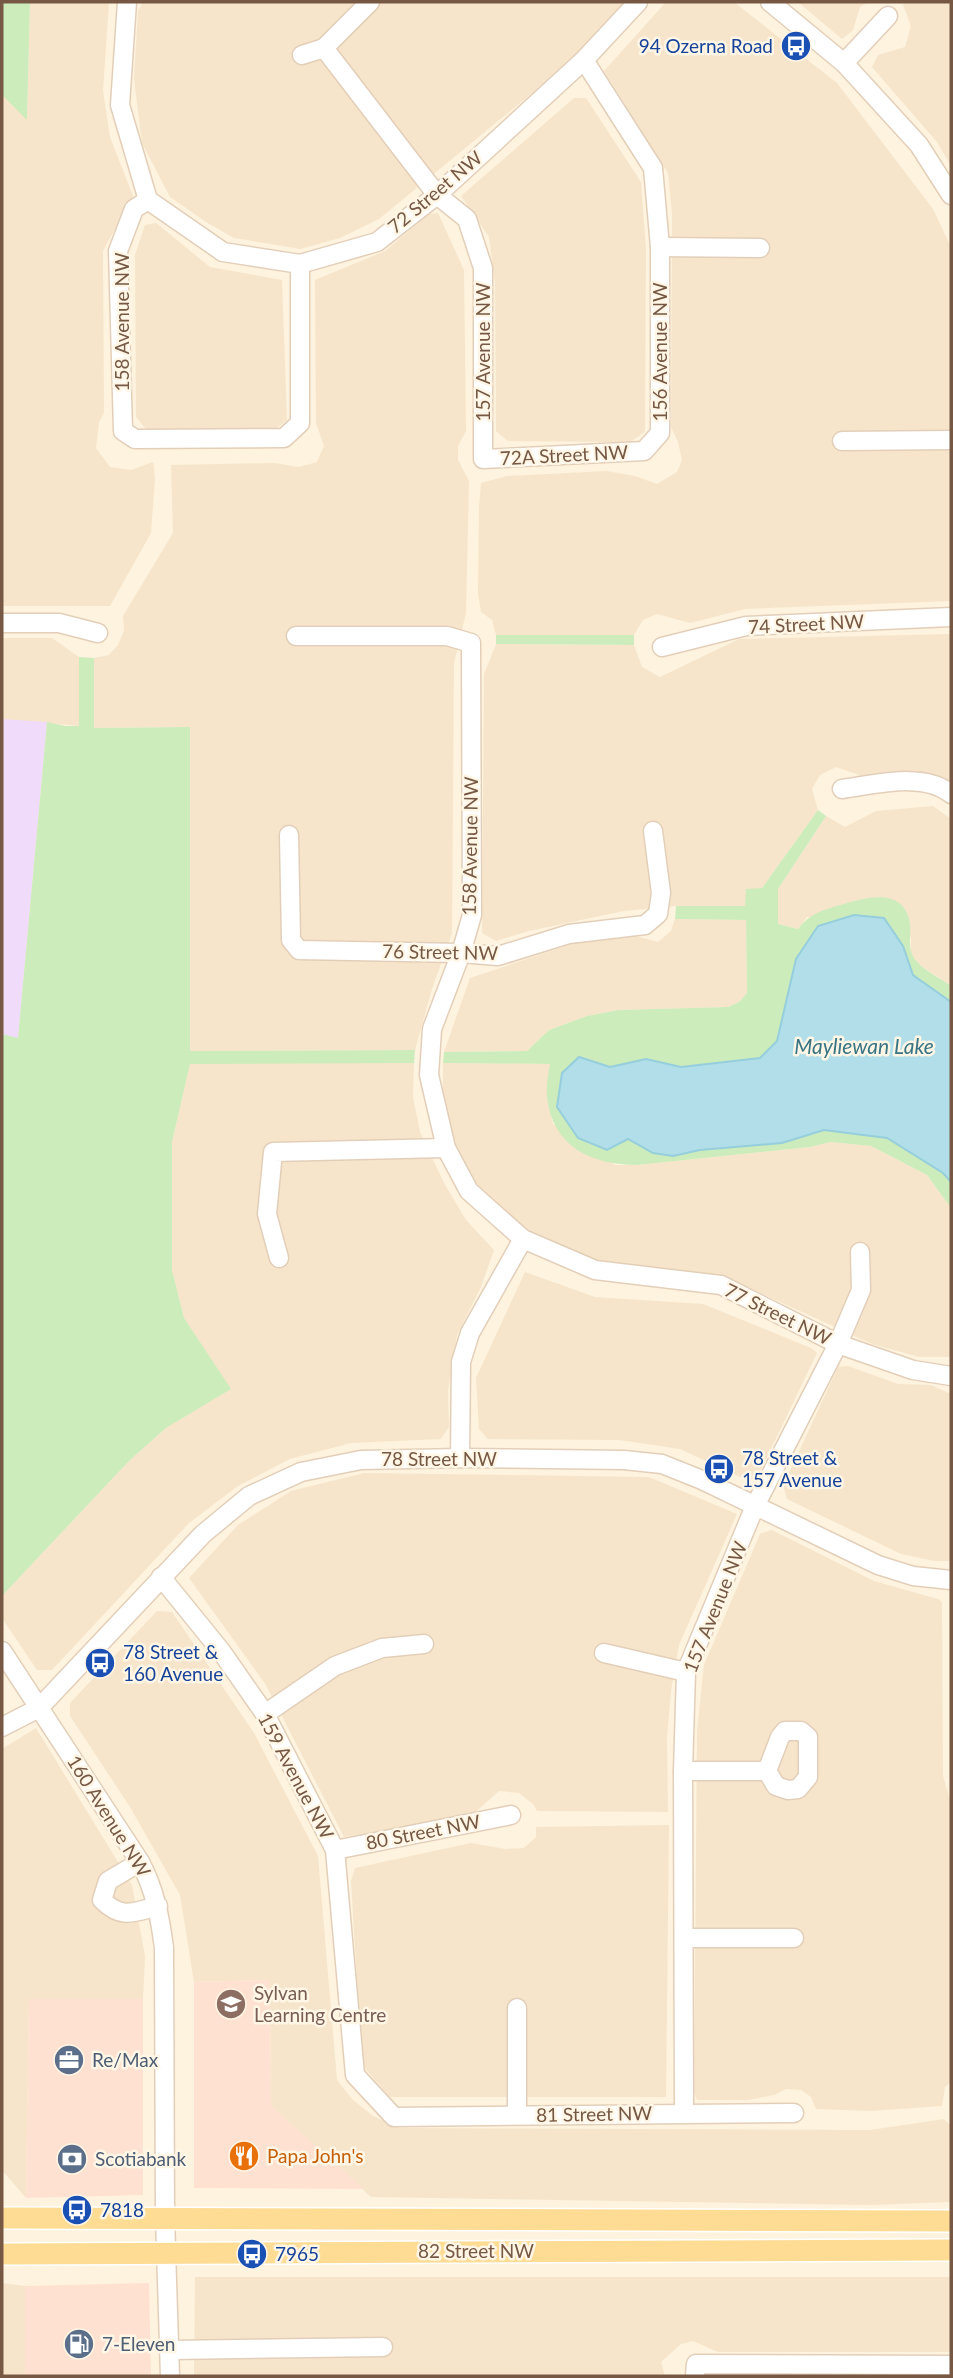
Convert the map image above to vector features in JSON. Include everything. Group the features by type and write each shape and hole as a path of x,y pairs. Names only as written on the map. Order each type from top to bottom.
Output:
{"main road":[{"name":"82 Street NW","path":"2,2218 951,2221"},
{"name":"82 Street NW","path":"2,2254 951,2250"}],"street":[{"path":"127,2 120,105 148,200"},
{"path":"302,55 324,48 370,2"},
{"path":"584,60 638,2"},
{"path":"770,2 844,63 919,145 951,195"},
{"path":"844,63 888,16"},
{"name":"157 Avenue NW","path":"324,48 437,195 467,219 483,268 483,459"},
{"name":"72 Street NW","path":"148,200 223,252 300,264 377,242 437,195 584,60"},
{"name":"156 Avenue NW","path":"584,60 653,168 660,247 660,433 644,451"},
{"name":"158 Avenue NW","path":"148,200 134,209 118,251 123,431 135,439 284,438 300,423 300,264"},
{"path":"660,247 760,248"},
{"path":"842,442 951,440"},
{"name":"72A Street NW","path":"483,459 644,451"},
{"name":"74 Street NW","path":"662,647 746,625 951,617"},
{"path":"2,623 59,623 98,633"},
{"name":"158 Avenue NW","path":"296,636 447,636 471,643 472,915 461,953 432,1029 429,1075 446,1148 469,1191 523,1239"},
{"path":"842,789 921,780 944,788 951,794"},
{"name":"76 Street NW","path":"289,835 291,940 299,950 498,956 569,934 645,925 658,914 661,893 653,831"},
{"path":"279,1258 267,1214 273,1152 446,1148"},
{"path":"460,1458 461,1362 470,1333 523,1239"},
{"name":"77 Street NW","path":"523,1239 595,1270 721,1284 838,1344 913,1370 951,1376"},
{"name":"157 Avenue NW","path":"684,2113 683,1771 686,1672 755,1506 838,1344 861,1290 860,1252"},
{"name":"78 Street NW","path":"2,1727 39,1707 203,1534 249,1496 302,1472 361,1460 624,1460 662,1464 702,1480 878,1565 913,1576 951,1580"},
{"name":"159 Avenue NW","path":"161,1577 221,1651 265,1714 335,1850 355,2075 394,2117"},
{"path":"265,1714 335,1666 382,1647 424,1644"},
{"name":"160 Avenue NW","path":"2,1651 140,1862 151,1883 158,1906 164,1948 165,2217 170,2376"},
{"path":"604,1653 686,1672"},
{"path":"683,1771 767,1771"},
{"name":"80 Street NW","path":"335,1850 511,1815"},
{"path":"140,1862 108,1881 102,1900 111,1909 125,1914 158,1906"},
{"path":"684,1938 794,1938"},
{"path":"517,2008 517,2115"},
{"name":"81 Street NW","path":"394,2117 794,2113"},
{"path":"170,2350 383,2347"},
{"path":"695,2370 878,2371 951,2365"}],"shaded area":[{"path":"30,2 109,2 103,91 110,137 133,196 103,251 104,413 99,422 96,448 110,467 131,470 153,462 155,478 151,533 110,606 2,606 2,95 27,119"},
{"path":"143,2 628,2 581,53 379,219 340,238 300,249 234,238 170,197 142,143 134,79 138,11"},
{"path":"666,2 734,2 837,83 933,209 951,247 951,601 745,609 690,623 657,614 643,620 634,635 496,635 492,620 481,612 478,594 481,483 507,476 607,471 635,476 657,484 677,472 682,460 671,427 672,214 668,173 604,71"},
{"path":"798,2 868,2 860,7 853,30 842,39"},
{"path":"905,2 951,2 951,166 937,142 872,67 878,55 905,47 911,26 903,5"},
{"path":"574,98 586,98 641,182 646,249 645,432 630,442 508,441 496,431 495,282 489,237 461,196"},
{"path":"438,213 464,270 466,431 458,446 458,460 469,481 466,613 454,663 452,933 432,989 415,1050 190,1051 190,727 94,728 94,658 109,655 118,645 124,630 123,616 173,533 171,465 275,463 299,467 317,462 324,446 316,423 315,280 385,251 429,214"},
{"path":"156,223 210,267 282,280 287,420 273,431 148,432 136,417 135,255 145,225"},
{"path":"951,634 951,786 865,777 836,767 820,775 812,789 818,810 762,888 745,906 676,906 624,911 529,931 496,941 482,933 484,674 496,644 634,645 642,667 660,677 739,639"},
{"path":"2,638 52,638 79,657 79,726 2,719"},
{"path":"2,719 47,722 18,1039 2,1034"},
{"path":"933,806 951,819 951,986 918,964 911,953 911,937 807,917 798,929 778,924 778,889 826,816 845,827 876,811"},
{"path":"675,919 746,920 747,993 739,1002 728,1007 618,1010 587,1016 549,1030 527,1051 444,1052 470,978 575,943 625,933 658,942 671,931"},
{"path":"190,1063 414,1063 413,1097 420,1132 444,1183 466,1220 494,1250 481,1287 457,1335 448,1391 449,1427 441,1439 351,1443 290,1459 238,1486 189,1523 52,1670 37,1670 2,1618 2,1596 129,1461 166,1428 230,1389 184,1318 172,1270 172,1142"},
{"path":"443,1063 550,1064 547,1094 553,1124 615,1165 810,1147 831,1142 871,1146 927,1175 951,1208 951,1357 919,1357 872,1344 745,1286 705,1274 613,1263 563,1252 522,1229 478,1186 456,1146 443,1095"},
{"path":"525,1272 595,1297 703,1304 811,1348 817,1353 757,1478 749,1481 680,1449 619,1440 488,1439 479,1429 476,1378"},
{"path":"848,1366 898,1384 931,1385 951,1394 951,1561 934,1561 901,1554 787,1499 783,1486 838,1367"},
{"path":"364,1473 649,1477 737,1514 679,1645 667,1738 668,1812 537,1811 533,1804 519,1793 499,1791 472,1815 344,1837 266,1685 189,1578 238,1525 291,1491"},
{"path":"772,1530 874,1581 942,1602 943,1776 951,1803 951,2082 945,2087 942,2106 871,2111 816,2109 811,2097 801,2090 786,2089 774,2095 748,2100 697,2100 694,2093 697,1731 704,1665 760,1534"},
{"path":"157,1611 172,1612 254,1733 318,1856 337,2080 353,2100 373,2116 399,2128 870,2130 944,2119 951,2126 951,2202 870,2205 371,2197 271,2106 270,1980 194,1982 180,1895 130,1807 70,1716 70,1703"},
{"path":"36,1728 132,1885 145,1956 143,1999 29,2000 26,2198 2,2170 2,1749"},
{"path":"669,1825 666,2097 390,2097 362,2065 351,1881 355,1868 471,1843 505,1849 524,1848 536,1837 536,1827"},
{"path":"270,1980 271,2106 364,2189 194,2188 194,1982"},
{"path":"29,1999 143,1999 143,2195 26,2198"},
{"path":"195,2277 951,2277 951,2352 718,2352 693,2341 681,2344 661,2362 665,2376 194,2376"},
{"path":"2,2283 25,2286 25,2376 2,2376"},
{"path":"149,2283 151,2376 25,2376 25,2286"}],"green space":[{"path":"2,2 30,2 27,120 2,95"},
{"path":"496,635 634,635 634,645 496,644"},
{"path":"79,657 94,658 94,728 190,727 190,1051 415,1050 414,1063 190,1064 172,1142 172,1270 184,1318 231,1389 166,1428 129,1461 2,1596 2,1034 18,1038 47,722 79,726"},
{"name":"Mayliewan Lake","path":"818,810 826,816 778,889 778,924 798,929 818,912 875,897 894,900 907,912 911,953 925,969 951,986 951,1208 927,1175 871,1146 831,1142 810,1147 637,1165 604,1161 577,1149 557,1128 550,1114 547,1097 550,1064 443,1063 444,1052 527,1051 549,1030 587,1016 618,1010 728,1007 739,1002 747,993 746,920 675,919 676,906 745,906 746,889 762,888"}],"water":[{"name":"Mayliewan Lake","path":"854,915 884,918 903,946 913,975 951,1002 951,1182 943,1173 887,1138 824,1130 782,1143 700,1150 673,1156 653,1153 628,1139 607,1150 578,1138 557,1107 562,1073 579,1057 610,1067 646,1059 681,1067 760,1058 777,1041 796,959 818,926"}],"place":[{"name":"94 Ozerna Road","path":"796,46"},
{"name":"78 Street & 157 Avenue","path":"719,1469"},
{"name":"78 Street & 160 Avenue","path":"100,1663"},
{"name":"Sylvan Learning Centre","path":"231,2004"},
{"name":"Re/Max","path":"69,2060"},
{"name":"Papa John's","path":"244,2156"},
{"name":"Scotiabank","path":"72,2159"},
{"name":"7818","path":"77,2210"},
{"name":"7965","path":"252,2254"},
{"name":"7-Eleven","path":"79,2344"}]}
